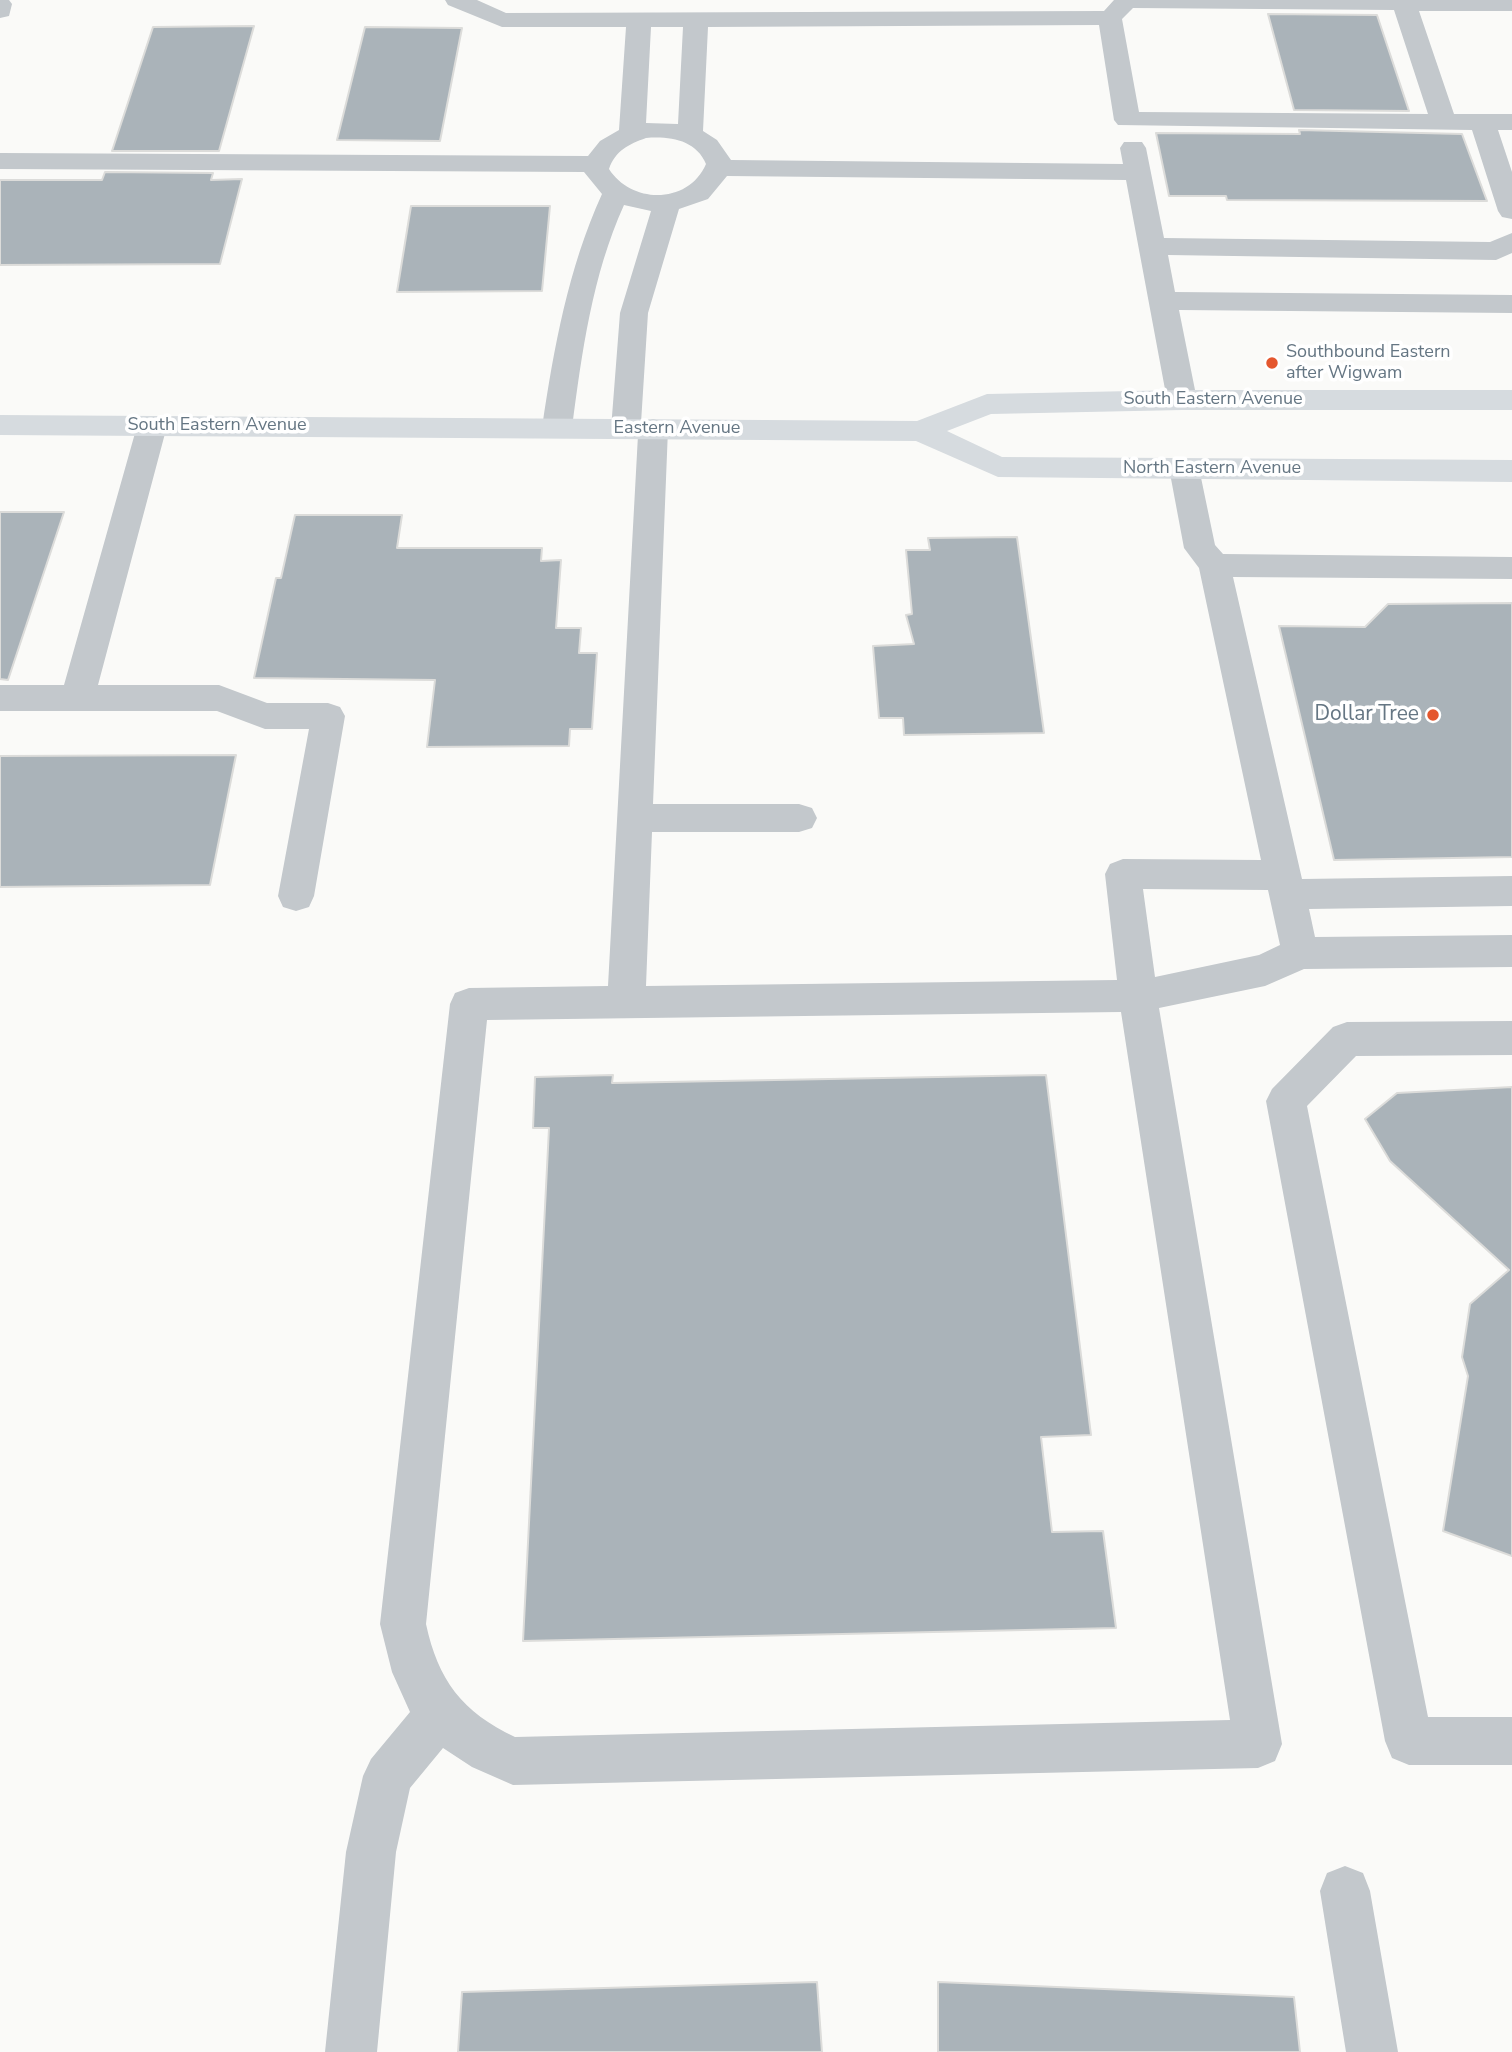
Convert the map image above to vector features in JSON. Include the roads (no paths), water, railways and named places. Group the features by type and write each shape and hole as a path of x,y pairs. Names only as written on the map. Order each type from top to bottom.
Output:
{"main road":[{"name":"South Eastern Avenue","path":"920,431 986,404 1182,400 1512,400"},
{"name":"South Eastern Avenue","path":"0,425 435,428"},
{"name":"Eastern Avenue","path":"435,428 920,431"},
{"name":"North Eastern Avenue","path":"920,431 998,467 1512,471"}],"lane":[{"path":"457,0 502,20 1110,18 1127,1 1403,1 1512,4"},
{"path":"1403,1 1443,121"},
{"path":"0,4 0,11"},
{"path":"1110,18 1161,301 1182,400"},
{"path":"632,134 639,19"},
{"path":"690,135 696,19"},
{"path":"1127,120 1512,122"},
{"path":"1482,122 1512,211"},
{"path":"667,130 690,135 710,146 716,155 719,168 711,183 701,191 667,202 636,201 616,193 600,180 597,164 606,148 632,134 667,130"},
{"path":"0,161 597,164"},
{"path":"719,168 1137,172"},
{"path":"556,428 573,320 599,227 616,193"},
{"path":"626,1003 635,818 640,429 634,313 667,202"},
{"path":"1151,246 1504,246 1512,302 1161,301"},
{"path":"77,699 152,426"},
{"path":"1184,468 1200,548 1214,565 1300,953"},
{"path":"1214,565 1512,568"},
{"path":"0,698 219,698 265,716 328,716 296,896"},
{"path":"635,818 799,818"},
{"path":"1512,891 1286,884 1122,874 1138,996 1258,1744 513,1761 477,1746 451,1726 423,1690 408,1659 403,1624 469,1004 1138,996 1265,970 1300,953 1512,951"},
{"path":"1512,1038 1348,1039 1286,1101 1409,1741 1512,1741"},
{"path":"351,2052 371,1852 388,1776 441,1713"},
{"path":"1345,1891 1372,2052"}],"place":[{"name":"Southbound Eastern after Wigwam","path":"1272,363"},
{"name":"Dollar Tree","path":"1433,715"}]}
